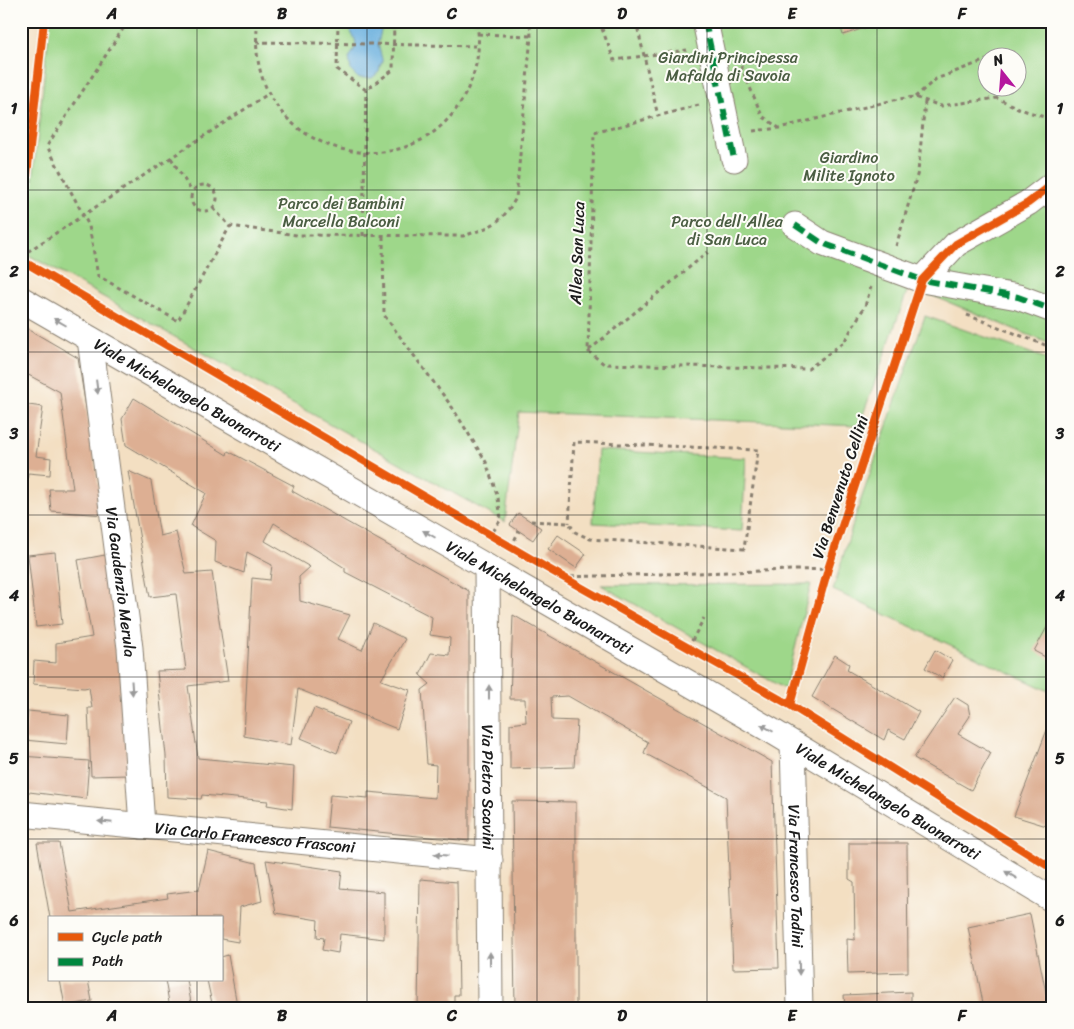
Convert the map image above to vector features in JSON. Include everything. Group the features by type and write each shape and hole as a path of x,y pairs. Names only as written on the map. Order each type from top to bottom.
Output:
{"street":[{"path":"705,21 734,159"},
{"path":"922,280 956,244 1028,202 1053,184"},
{"path":"795,225 822,243 922,280 1018,297 1053,310"},
{"name":"Viale Michelangelo Buonarroti","path":"21,299 793,744 1052,898"},
{"name":"Via Gaudenzio Merula","path":"90,339 130,648 142,826"},
{"name":"Via Pietro Scavini","path":"487,567 490,1008"},
{"name":"Via Francesco Tadini","path":"793,744 800,1008"},
{"name":"Via Carlo Francesco Frasconi","path":"21,814 490,860"}],"path":[{"path":"128,21 47,146 89,226 98,276 178,321 230,226"},
{"path":"253,21 258,22 256,42 259,69 268,94 293,125 309,137 326,146 365,153 386,151 406,146 442,124 456,108 467,90 474,71 478,46 476,21"},
{"path":"338,21 337,69 366,90"},
{"path":"366,90 393,70 394,21"},
{"path":"213,208 230,226 297,235 463,236 486,229 506,216 516,198 531,36 530,21"},
{"path":"599,21 614,60 710,47"},
{"path":"636,21 658,116"},
{"path":"478,34 531,36"},
{"path":"256,42 478,46"},
{"path":"739,59 762,116 779,128 898,99 915,97 941,106 997,98 1053,120"},
{"path":"915,97 936,79 976,64"},
{"path":"363,236 366,90"},
{"path":"21,256 268,94"},
{"path":"708,252 588,351 604,364 808,369 844,342 865,306 882,265 899,241 918,172 925,102"},
{"path":"171,158 192,192 191,200 196,208 204,211 213,208 218,196 214,188 202,184 192,192"},
{"path":"383,236 384,315 452,408 486,462 498,498 501,541"},
{"path":"962,312 1053,348"},
{"path":"531,521 569,524 575,532 590,539 744,549 758,450 574,442 569,524"},
{"path":"483,530 520,552"},
{"path":"501,541 519,531"},
{"path":"560,575 828,569"},
{"path":"560,575 580,586"},
{"path":"688,648 704,618"},
{"path":"679,643 696,652"},
{"path":"787,704 798,711"}],"green space":[{"path":"50,21 1053,21 1053,345 909,286 859,426 519,412 505,522 25,253"},
{"path":"925,316 1053,361 1053,693 833,590 855,517"},
{"path":"598,450 746,458 742,531 593,523"},
{"path":"811,584 785,689 601,585"}],"water":[{"path":"348,21 383,21 378,44 383,63 381,63 379,72 372,78 358,78 351,71 349,58 356,42"}],"building":[{"path":"839,21 883,21 883,22 843,35"},
{"path":"21,325 78,358 103,515 51,511 49,489 73,489 60,392 23,372 21,381"},
{"path":"134,398 227,455 228,451 294,486 292,491 469,591 469,841 327,827 330,795 368,798 368,792 435,798 436,765 427,764 422,690 430,684 420,675 431,653 449,655 450,638 430,635 432,617 345,572 345,568 274,523 265,541 310,567 299,577 300,601 350,615 338,639 362,650 373,623 405,639 381,680 410,690 397,729 298,689 291,745 244,736 252,578 270,580 272,565 247,552 244,573 215,562 216,541 191,526 206,493 126,445 122,419"},
{"path":"21,404 43,407 36,456 51,458 50,475 28,473 23,528"},
{"path":"128,471 151,481 160,536 176,532 186,574 212,572 228,681 188,686 198,758 294,767 292,809 267,805 268,801 202,795 201,799 167,797 166,756 157,671 186,670 176,594 150,597"},
{"path":"518,513 541,528 533,540 510,525"},
{"path":"558,535 586,554 576,568 548,549"},
{"path":"55,552 62,624 36,627 28,555"},
{"path":"105,555 122,649 128,775 91,776 88,708 92,708 89,687 33,684 34,661 56,663 56,643 92,637 78,560"},
{"path":"513,615 772,762 779,968 733,969 726,797 644,753 648,742 568,696 551,697 552,720 577,721 574,767 510,769 510,724 526,722 525,699 510,699"},
{"path":"1053,616 1053,661 1034,651"},
{"path":"21,644 27,645 27,656 21,655"},
{"path":"935,650 952,660 942,678 925,668"},
{"path":"835,655 849,664 847,670 919,712 905,739 888,730 884,740 812,697"},
{"path":"955,697 968,705 970,716 958,734 991,753 971,790 914,758"},
{"path":"314,708 349,722 337,753 301,738"},
{"path":"28,711 69,715 67,744 24,740"},
{"path":"1050,722 1053,723 1053,828 1014,816"},
{"path":"21,756 89,761 86,799 21,791"},
{"path":"512,801 576,802 576,1008 515,1008"},
{"path":"37,843 59,843 72,912 168,898 167,894 199,890 208,851 256,863 262,901 240,907 238,942 222,939 222,916 50,916"},
{"path":"849,843 907,843 908,972 848,974 847,939 855,940 854,882 849,879"},
{"path":"266,860 342,871 340,888 384,892 384,939 340,934 338,953 322,950 324,938 317,937 318,920 276,913"},
{"path":"420,879 457,882 459,995 454,995 454,1008 418,1008"},
{"path":"1030,914 1049,1008 984,1008 968,927"},
{"path":"228,955 237,1005 213,1008 207,982 222,982 222,957"},
{"path":"60,982 88,982 92,1001 65,1006"},
{"path":"165,982 187,982 192,1008 170,1008"},
{"path":"911,992 911,1008 845,1008 844,995"}],"marked path":[{"path":"705,21 734,159"},
{"path":"795,225 822,243 922,280 1018,297 1053,310"}],"cycle path":[{"path":"21,229 44,21"},
{"name":"Via Benvenuto Cellini","path":"790,705 828,569 922,280 956,244 1028,203 1053,184"},
{"path":"21,260 545,567 790,705 1053,869"}],"park label":[{"name":"Giardini Principessa Mafalda di Savoia","path":"728,66"},
{"name":"Giardino Milite Ignoto","path":"849,166"},
{"name":"Parco dei Bambini Marcella Balconi","path":"341,212"},
{"name":"Parco dell'Allea di San Luca","path":"727,230"}]}
